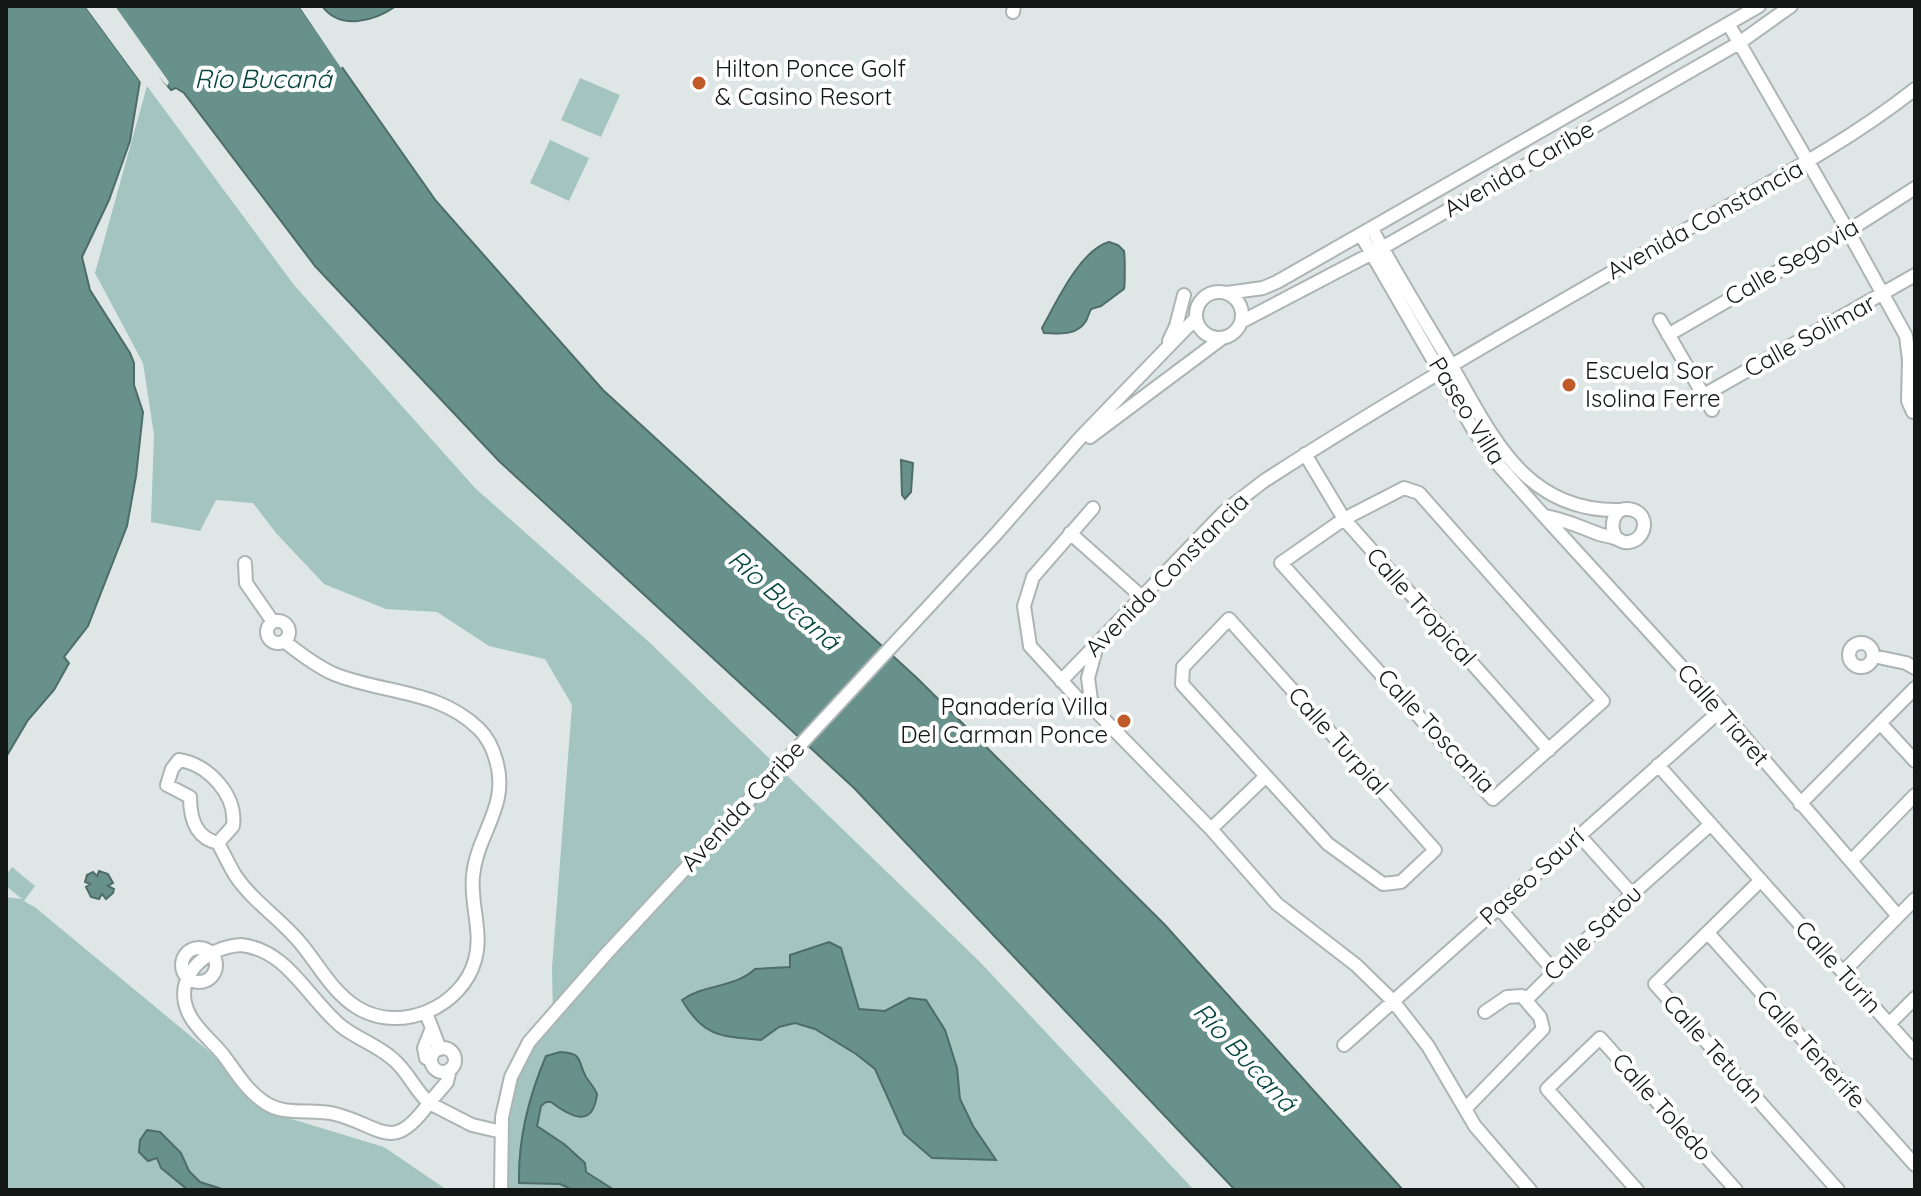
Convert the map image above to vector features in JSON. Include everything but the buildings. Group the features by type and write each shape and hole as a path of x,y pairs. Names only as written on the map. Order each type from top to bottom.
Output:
{"street":[{"name":"Avenida Caribe","path":"1227,293 1263,288 1277,282 1759,6"},
{"name":"Avenida Caribe","path":"1241,322 1376,251 1739,43 1791,6"},
{"path":"1729,25 1906,336 1908,401 1913,412"},
{"name":"Avenida Constancia","path":"1061,681 1225,511 1264,481 1446,369 1808,162 1891,109 1915,89"},
{"name":"Calle Segovia","path":"1668,335 1848,231 1915,188"},
{"name":"Paseo Villa","path":"1366,232 1446,369 1512,464 1551,495 1599,511 1623,510"},
{"name":"Calle Solimar","path":"1704,395 1915,275"},
{"path":"1216,292 1227,293 1241,308 1241,322 1234,334 1221,339 1208,336 1195,319 1198,305 1216,292"},
{"path":"1164,349 1176,326 1184,295"},
{"name":"Avenida Caribe","path":"501,1190 502,1117 511,1077 529,1042 1063,458 1195,319"},
{"path":"1660,320 1712,410"},
{"name":"Avenida Caribe","path":"1063,458 1221,339"},
{"name":"Paseo Villa","path":"1446,369 1473,429 1496,462 1544,516"},
{"name":"Calle Tropical","path":"1305,454 1344,519 1549,750"},
{"name":"Calle Toscania","path":"1404,488 1419,493 1603,701 1493,799 1281,563 1344,519 1404,488"},
{"path":"1093,508 1033,577 1024,606 1030,646 1081,702 1092,707 1211,829 1277,904 1356,965 1393,1001 1428,1046 1475,1126 1530,1190"},
{"path":"1544,516 1561,518 1623,542 1632,542 1640,538 1644,530 1640,514 1623,510 1616,514 1612,530 1616,538"},
{"name":"Calle Tiaret","path":"1544,516 1721,710 1898,916"},
{"path":"1574,549 1576,536 1584,528"},
{"path":"1070,533 1142,597"},
{"path":"218,843 233,826 232,812 225,794 210,774 179,760 169,775 167,785 190,797 194,825 206,840 218,843 236,876 301,944 340,995 362,1011 399,1017 426,1013 460,989 476,957 478,932 472,898 473,873 498,804 500,779 494,751 479,729 441,703 419,694 379,687 335,674 298,653 284,641 288,628 280,621 273,622 246,583 245,563"},
{"name":"Calle Turpial","path":"1229,619 1435,850 1401,882 1383,884 1328,844 1266,776 1182,684 1183,667 1229,619"},
{"path":"1092,707 1088,678 1097,646"},
{"path":"1873,656 1915,668"},
{"path":"1800,804 1915,688"},
{"name":"Paseo Saurí","path":"1344,1045 1721,710"},
{"path":"1880,723 1915,761"},
{"name":"Calle Turin","path":"1658,765 1915,1053"},
{"path":"1211,829 1266,776"},
{"path":"1852,860 1915,795"},
{"name":"Calle Satou","path":"1526,1000 1660,867 1711,824"},
{"path":"1579,835 1632,894"},
{"name":"Calle Tetuán","path":"1761,880 1655,984 1838,1190"},
{"path":"1843,972 1915,899"},
{"path":"1499,908 1554,971"},
{"name":"Calle Tenerife","path":"1708,933 1915,1165"},
{"path":"431,1060 440,1049 448,1049 453,1055 454,1063 447,1082 429,1103 411,1125 395,1133 379,1132 335,1114 287,1111 269,1105 252,1092 191,1018 184,1001 187,978 182,968 188,952 198,947 211,952 246,946 261,950 297,978 339,1024 395,1061 429,1103 472,1125 502,1132"},
{"path":"187,978 198,983 214,975 217,964 211,952"},
{"path":"1465,1109 1543,1029 1540,1017 1522,996 1507,997 1485,1012"},
{"path":"1889,1024 1915,998"},
{"path":"426,1013 440,1049"},
{"path":"432,1028 424,1051 426,1058 439,1071 450,1069"},
{"name":"Calle Toledo","path":"1637,1190 1547,1089 1600,1038 1736,1190"}],"shaded area":[{"path":"580,78 620,95 601,137 561,120"},
{"path":"147,86 294,285 475,488 649,642 980,962 1194,1190 506,1190 503,1133 507,1102 522,1064 553,1021 552,968 572,705 545,659 489,646 437,612 386,609 324,584 276,533 253,503 216,500 200,531 151,522 154,435 143,363 95,273"},
{"path":"550,140 589,158 569,201 530,183"},
{"path":"12,867 35,886 24,901 211,1053 275,1114 384,1147 447,1190 6,1190 6,897 22,899 6,886 6,875"}],"water":[{"path":"6,6 85,6 140,81 130,141 109,200 82,257 90,290 134,363 134,385 143,412 127,526 88,626 64,657 69,663 54,690 28,720 6,757"},
{"name":"Río Bucaná","path":"110,6 299,6 436,201 603,390 918,679 1165,925 1403,1190 1235,1190 854,788 499,461 315,266 184,93 176,88 171,90 165,83"},
{"path":"322,6 396,6 378,16 348,21 329,14"},
{"path":"1109,242 1124,251 1124,289 1101,306 1091,309 1086,321 1077,330 1044,333 1042,328 1079,266 1098,247"},
{"path":"901,460 913,463 911,492 905,499 902,495"},
{"path":"99,871 108,874 113,883 108,886 114,889 113,893 106,899 102,894 99,899 91,897 86,887 90,884 85,882 87,875 93,872 97,876"},
{"path":"829,942 841,948 859,1009 885,1011 909,998 926,1000 945,1030 957,1068 960,1099 973,1126 996,1160 932,1158 904,1134 875,1069 815,1029 795,1023 779,1027 761,1040 725,1036 698,1022 682,1000 700,991 738,980 755,969 790,967 790,955"},
{"path":"560,1052 573,1054 579,1059 597,1094 595,1105 586,1116 580,1117 546,1102 541,1106 537,1126 585,1163 586,1172 614,1190 573,1190 560,1184 519,1183 523,1134 534,1087 546,1056"},
{"path":"147,1130 160,1132 181,1153 189,1171 200,1182 225,1190 188,1190 161,1168 157,1158 148,1161 139,1152 140,1140"}],"pier":[{"path":"85,6 90,6 143,78 143,85"},
{"path":"106,6 115,6 169,82 167,86 137,51"},
{"path":"299,6 304,6 315,22 344,65 341,68"}],"place":[{"name":"Hilton Ponce Golf & Casino Resort","path":"699,83"},
{"name":"Escuela Sor Isolina Ferre","path":"1569,385"},
{"name":"Panadería Villa Del Carman Ponce","path":"1124,721"}]}
